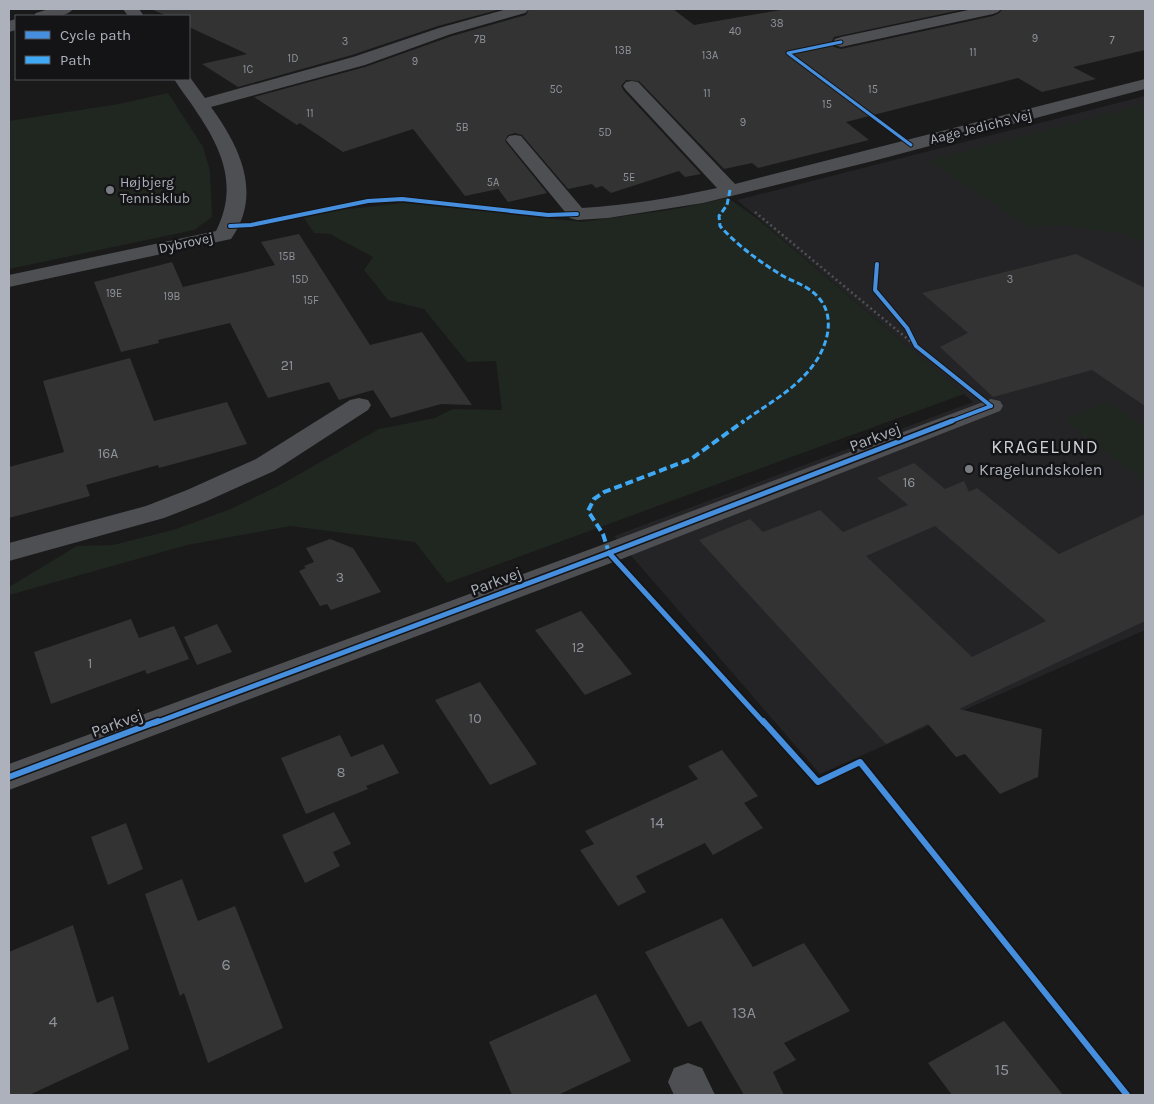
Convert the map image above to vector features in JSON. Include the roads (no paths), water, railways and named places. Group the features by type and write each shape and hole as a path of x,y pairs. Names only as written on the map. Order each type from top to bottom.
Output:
{"street":[{"path":"44,15 65,9"},
{"path":"841,42 993,9"},
{"path":"201,104 359,62 445,31 520,10"},
{"name":"Dybrovej","path":"9,281 224,234 230,226 238,198 233,164 223,138 183,80"},
{"name":"Aage Jedichs Vej","path":"515,140 577,214 604,213 647,207 730,190 1145,84"},
{"path":"632,86 730,190"},
{"path":"9,552 155,512 196,496 265,465 359,405"},
{"name":"Parkvej","path":"9,777 609,553 991,406"}],"place":[{"name":"Højbjerg Tennisklub","path":"110,190"},
{"name":"Kragelundskolen","path":"969,469"}],"district":[{"name":"KRAGELUND","path":"1045,447"}]}
